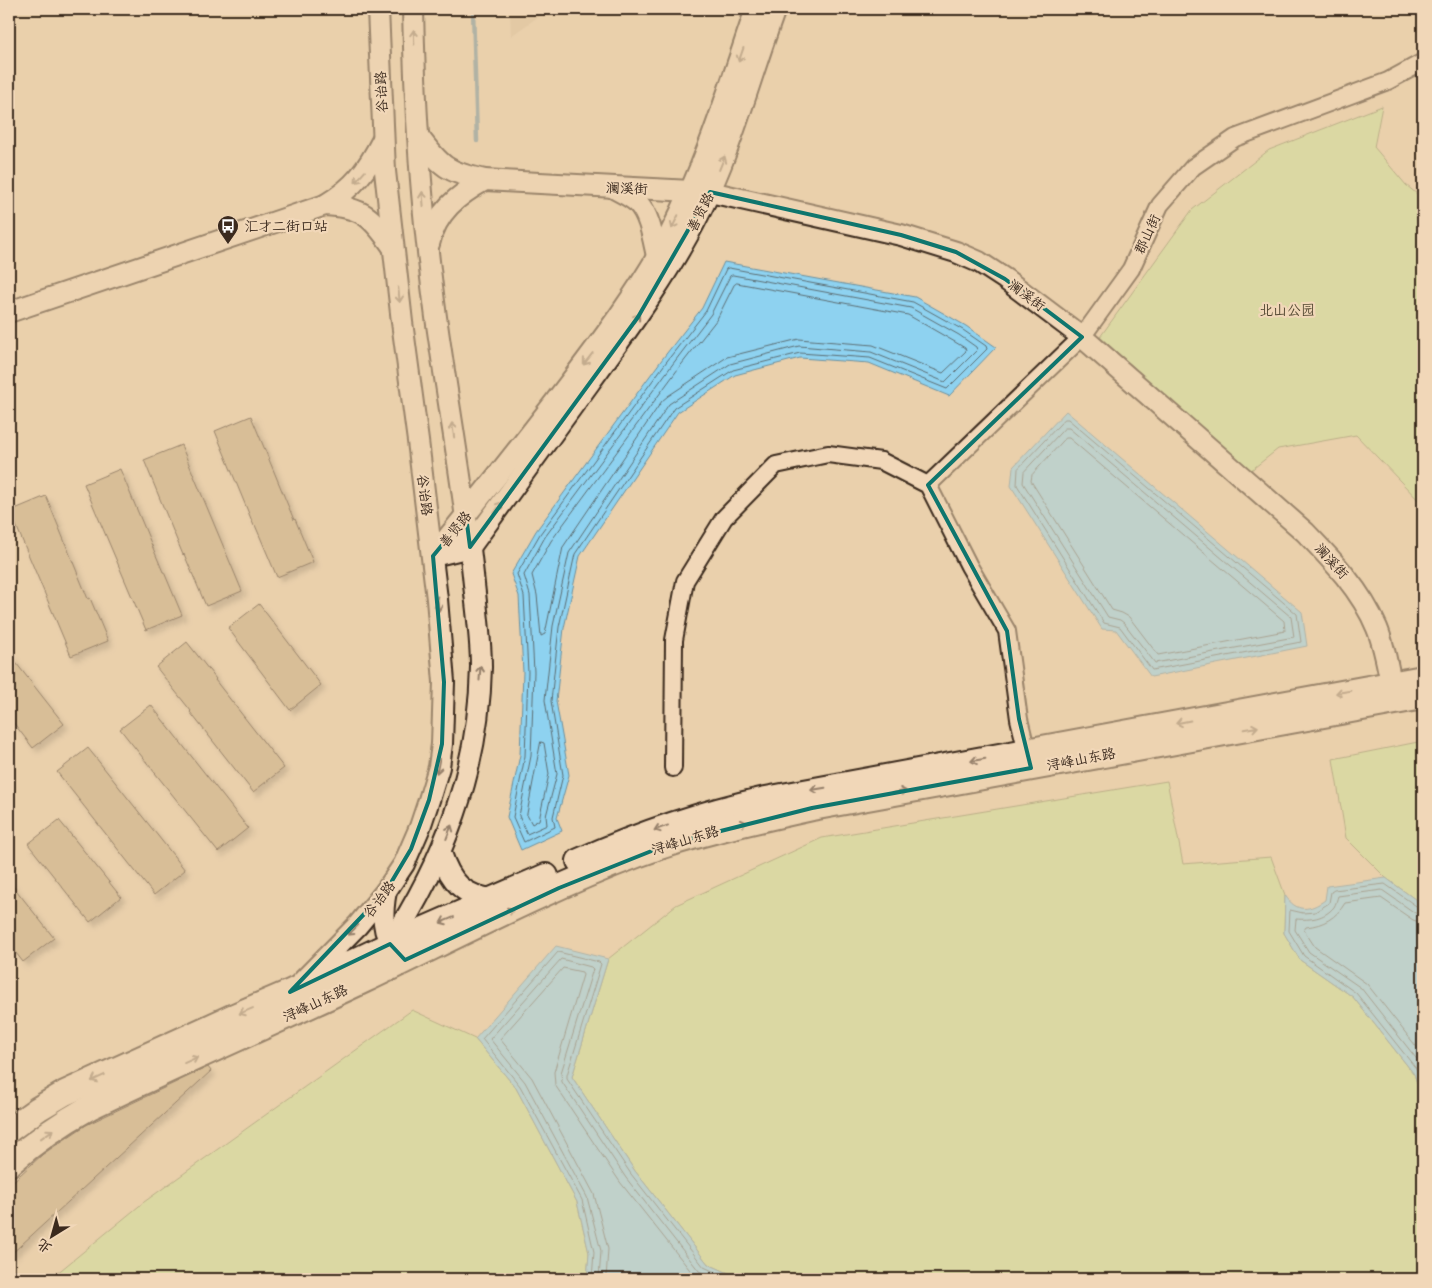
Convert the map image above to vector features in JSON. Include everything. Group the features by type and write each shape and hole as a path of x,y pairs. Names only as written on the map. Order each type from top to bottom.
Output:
{"main road":[{"name":"浔峰山东路","path":"9,1130 64,1093 224,1020 290,992 559,888 608,866 669,844 714,831 812,808 1028,760 1393,693 1423,678"},
{"name":"浔峰山东路","path":"1393,693 1423,697"},
{"name":"浔峰山东路","path":"9,1164 46,1134 90,1107 368,978 397,952 495,899 621,842 707,813 801,792 1028,760"}],"street":[{"name":"谷诒路","path":"290,992 317,968 358,925 386,891 404,864 429,800 439,767 442,744 444,682 433,556 402,322 383,138 378,9"},
{"path":"397,952 405,922 441,853 458,807 473,745 481,666 470,547 428,250 418,136 413,9"},
{"name":"善贤路","path":"433,556 470,547 642,310 689,234 710,143 756,9"},
{"name":"善贤路","path":"433,556 502,472 596,349 700,191 732,138 775,9"},
{"name":"郡山街","path":"928,485 1082,338 1131,269 1160,205 1193,167 1235,138 1388,81 1423,62"},
{"name":"澜溪街","path":"418,136 433,156 444,166 458,174 485,180 700,191 901,235 956,252 979,262 1005,279 1082,338 1305,532 1331,559 1350,581 1364,602 1377,628 1385,653 1393,693"},
{"path":"9,312 325,205 358,180 368,168 383,138"},
{"path":"428,250 435,225 442,214 453,201 485,180"},
{"path":"612,187 630,197 639,205 649,225 657,256"},
{"path":"325,205 344,206 364,214 381,229 394,247"},
{"path":"673,768 674,640 685,581 724,518 776,465 828,454 881,461 928,485 970,566 1007,631 1018,719 1028,760"},
{"path":"458,459 468,471 480,477 502,472"},
{"path":"441,853 452,877 459,886 472,896 481,899 495,899"},
{"path":"404,864 429,876"},
{"path":"386,891 382,918 397,952"}],"highlighted area":[{"path":"710,192 901,235 956,252 1005,279 1082,337 928,485 1007,631 1019,719 1031,768 812,808 669,844 559,888 405,960 390,944 290,992 386,891 411,849 429,800 442,744 444,682 433,556 466,516 470,547 638,317"}],"shaded area":[{"path":"510,9 549,9 511,36"}],"green space":[{"name":"北山公园","path":"1382,106 1374,147 1406,185 1423,199 1423,505 1356,435 1278,449 1250,471 1100,337 1192,210 1269,150"},
{"path":"1423,741 1423,905 1386,878 1346,838 1333,759"},
{"path":"1167,781 1183,864 1271,857 1285,895 1284,933 1300,960 1353,997 1414,1074 1423,1100 1423,1279 742,1279 708,1264 635,1171 572,1077 608,959 676,905 822,838"},
{"path":"412,1010 475,1039 516,1088 577,1202 589,1253 587,1279 50,1279 144,1202"}],"water":[{"path":"724,262 915,297 966,326 996,347 949,396 869,363 800,358 735,375 678,412 580,556 564,628 556,701 569,775 557,818 562,831 521,850 507,817 520,755 523,672 519,596 511,574 536,531 702,308"},
{"path":"1066,411 1302,612 1307,646 1151,677 1116,630 1102,629 1011,486 1013,467"},
{"path":"1386,878 1423,905 1423,1100 1414,1074 1353,997 1300,960 1284,933 1285,895 1294,905 1309,908 1325,900 1327,886"},
{"path":"556,946 608,959 572,1077 635,1171 708,1264 742,1279 587,1279 589,1253 577,1202 516,1088 475,1039"}],"building":[{"path":"251,416 313,562 277,577 215,431"},
{"path":"181,445 242,591 206,606 144,460"},
{"path":"120,469 182,615 146,630 84,484"},
{"path":"46,496 88,599 90,598 108,641 71,656 10,511"},
{"path":"259,604 321,685 290,710 228,628"},
{"path":"187,642 284,768 253,792 156,667"},
{"path":"9,654 64,724 33,748 9,717"},
{"path":"151,705 248,828 218,852 120,729"},
{"path":"88,748 185,870 154,895 57,772"},
{"path":"59,820 121,897 90,922 28,844"},
{"path":"9,881 54,938 23,962 9,944"},
{"path":"208,1067 211,1071 9,1256 9,1185 43,1154 86,1125"}],"waterway":[{"path":"473,9 477,141"}],"place":[{"name":"汇才二街口站","path":"228,245"}]}
